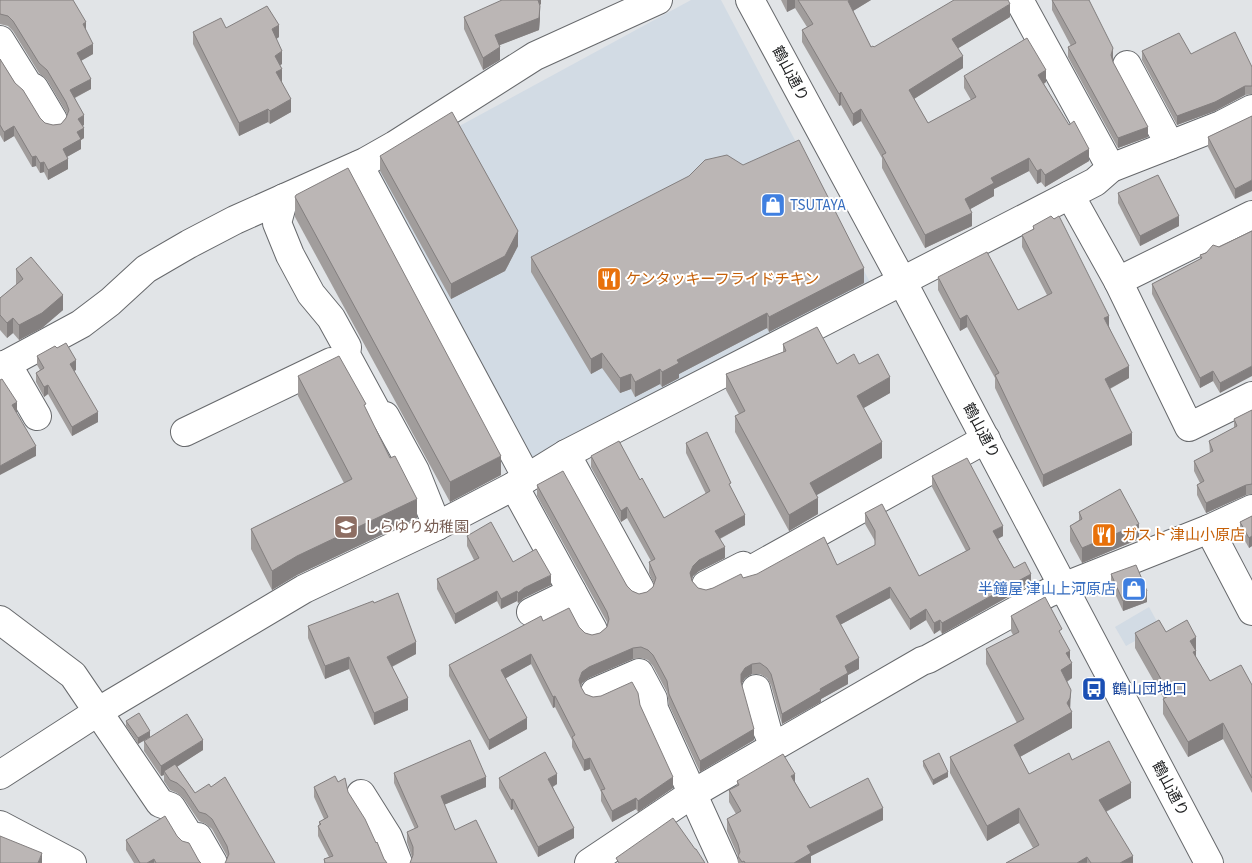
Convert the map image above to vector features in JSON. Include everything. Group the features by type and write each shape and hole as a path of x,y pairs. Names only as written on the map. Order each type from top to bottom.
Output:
{"street":[{"path":"37,416 4,365 80,324 110,302 146,269 235,220 359,165 396,145 535,56 658,0"},
{"name":"鶴山通り","path":"750,0 902,281 1209,863"},
{"path":"1029,3 1111,168"},
{"path":"0,40 28,84 34,88 53,120"},
{"path":"1127,65 1170,145"},
{"path":"0,775 98,711 304,588 437,526 521,482 566,454 1095,182 1111,168 1221,125 1252,109"},
{"path":"359,165 521,482 572,592 592,630"},
{"path":"1070,195 1118,281 1189,427 1252,396"},
{"path":"284,198 276,223 290,255 311,294 331,318 347,347 346,355 378,414 385,416 415,471 437,526"},
{"path":"1118,281 1252,215"},
{"path":"185,432 346,355"},
{"path":"706,585 743,566 749,571 986,439"},
{"path":"566,454 640,589"},
{"path":"589,863 692,794 922,661 1048,593 1209,529 1252,509"},
{"path":"1209,529 1252,611"},
{"path":"531,612 572,592"},
{"path":"0,620 73,676 160,803 171,807 190,837 198,837 213,863"},
{"path":"595,692 639,673 653,699 654,709 724,863"},
{"path":"756,689 767,730 774,746"},
{"path":"361,794 388,837 398,863"},
{"path":"0,824 72,863"}],"shaded area":[{"path":"691,0 721,0 872,286 533,461 375,172"},
{"path":"1149,607 1160,627 1126,646 1115,627"}],"building":[{"path":"0,0 73,0 86,22 83,24 93,44 77,53 91,79 70,90 84,115 78,119 84,128 77,132 81,139 63,149 68,159 48,170 44,162 40,163 36,156 32,157 14,126 4,132 0,125 0,59 15,83 23,90 45,123 61,124 69,110 47,70 39,63 13,21 8,16 0,14"},
{"path":"502,0 538,0 540,6 539,18 495,35 500,47 483,58 464,17"},
{"path":"798,0 850,0 848,1 871,47 874,47 954,0 1008,0 1010,4 952,39 963,56 909,90 928,123 976,97 964,76 1027,38 1046,70 1038,75 1069,125 1074,121 1089,149 1045,175 1041,169 1037,171 1029,158 991,178 994,183 965,199 972,213 925,235 882,155 886,153 861,109 853,114 841,92 839,94 802,30 813,24"},
{"path":"1052,0 1089,0 1113,48 1111,55 1113,62 1148,127 1118,138 1068,47 1076,43"},
{"path":"267,6 279,25 272,29 282,51 275,56 282,69 276,72 291,99 270,111 268,109 239,123 193,32 221,18 226,28"},
{"path":"1235,32 1252,67 1252,86 1245,86 1215,102 1177,116 1142,51 1179,33 1191,54"},
{"path":"452,112 518,231 505,256 451,284 380,156"},
{"path":"1252,116 1252,180 1235,189 1208,137"},
{"path":"799,140 864,268 769,317 767,313 677,360 679,363 662,372 660,369 635,382 631,374 620,378 602,353 591,359 531,257 689,176 705,160 727,155 743,165"},
{"path":"348,168 501,456 450,482 295,197"},
{"path":"1158,175 1179,216 1140,236 1118,193"},
{"path":"1051,216 1054,219 1059,216 1109,316 1104,318 1129,366 1105,379 1132,433 1043,475 995,375 999,373 967,315 960,319 938,277 987,252 1018,310 1052,293 1022,235 1034,229 1033,226"},
{"path":"1252,231 1252,366 1220,383 1213,371 1200,378 1152,284 1202,258 1200,255 1206,253 1213,245 1219,247"},
{"path":"31,257 63,295 42,313 19,325 13,318 7,323 0,315 0,298 23,279 16,269"},
{"path":"817,327 837,364 854,354 859,364 878,354 890,377 857,396 882,442 810,483 818,498 789,515 735,416 745,411 726,374 786,351 783,344"},
{"path":"66,343 76,360 70,364 98,412 72,427 48,385 44,387 36,373 44,368 37,356 55,346 57,348"},
{"path":"339,356 366,404 364,405 390,458 395,456 417,499 297,556 272,571 251,529 352,479 298,376"},
{"path":"2,379 17,402 12,405 36,446 0,466 0,380"},
{"path":"1252,410 1252,484 1206,503 1197,485 1204,481 1194,461 1213,451 1209,441 1237,426 1234,419"},
{"path":"707,432 731,483 729,484 745,515 715,531 725,547 699,560 693,566 690,573 692,581 698,588 706,590 741,574 743,578 757,574 824,537 837,565 875,545 875,531 865,513 882,504 919,576 970,549 932,476 967,458 1003,526 993,531 1014,568 1025,562 1031,574 942,623 940,620 934,623 926,609 910,619 890,587 836,616 859,658 845,666 848,673 782,714 771,674 767,668 760,663 752,664 745,668 741,674 741,682 754,729 700,761 669,694 667,681 653,655 648,650 641,647 633,648 589,667 582,672 579,680 585,694 593,697 601,696 632,682 638,693 640,705 673,777 638,801 636,798 612,811 601,790 605,789 590,758 584,760 572,737 575,735 531,654 501,670 527,718 489,740 449,665 541,616 543,621 569,608 579,627 585,633 592,635 600,633 607,627 609,619 607,612 537,485 563,471 627,586 639,594 647,592 653,587 656,578 649,562 655,559 627,507 621,511 591,456 619,441 640,480 642,478 664,518 710,491 686,443"},
{"path":"1120,489 1139,524 1082,548 1070,526 1082,519 1079,512"},
{"path":"1252,516 1252,536 1249,538 1240,522"},
{"path":"491,522 513,562 536,549 551,575 524,588 518,593 517,591 501,599 497,591 455,614 437,579 479,558 467,536"},
{"path":"1136,565 1147,591 1123,601 1111,574"},
{"path":"398,593 416,642 387,657 408,698 374,713 349,657 325,666 308,626"},
{"path":"1045,597 1062,629 1059,631 1070,651 1066,653 1072,663 1061,670 1071,690 1067,703 1072,712 1014,745 1029,774 1069,753 1072,760 1109,741 1131,783 1099,800 1133,856 1120,863 1091,863 1087,857 1077,863 1006,863 1039,845 1019,808 987,826 950,757 1024,719 986,649 1019,632 1011,616"},
{"path":"1159,620 1166,632 1187,620 1196,637 1190,641 1196,651 1193,652 1210,681 1241,665 1252,685 1252,778 1223,723 1188,742 1163,699 1170,695 1135,633"},
{"path":"139,713 150,731 138,738 126,721"},
{"path":"187,714 203,740 161,766 144,741"},
{"path":"470,740 486,777 441,796 455,830 476,820 497,863 410,863 413,847 407,832 418,827 394,773"},
{"path":"545,752 557,774 548,779 574,828 538,847 513,799 511,800 499,778"},
{"path":"939,753 948,772 933,780 923,761"},
{"path":"783,754 795,774 791,776 810,808 868,778 883,808 807,846 811,853 794,863 742,862 738,856 740,852 738,844 727,819 741,811 729,790 739,785 737,781"},
{"path":"175,764 195,793 209,784 211,787 225,777 275,863 225,863 229,854 227,846 212,819 206,814 199,812 184,789 170,780 164,771"},
{"path":"335,776 338,782 345,778 348,792 365,819 387,863 325,863 324,859 333,856 318,826 321,824 319,822 328,817 314,787"},
{"path":"165,816 177,836 182,841 189,843 201,863 156,863 154,859 147,863 140,863 126,840"},
{"path":"673,818 705,863 619,863 616,858"},
{"path":"0,836 42,853 38,863 0,863"}],"place":[{"name":"TSUTAYA","path":"773,205"},
{"name":"ケンタッキーフライドチキン","path":"609,279"},
{"name":"しらゆり幼稚園","path":"346,527"},
{"name":"ガスト 津山小原店","path":"1104,535"},
{"name":"半鐘屋 津山上河原店","path":"1134,589"},
{"name":"鶴山団地口","path":"1094,689"}]}
